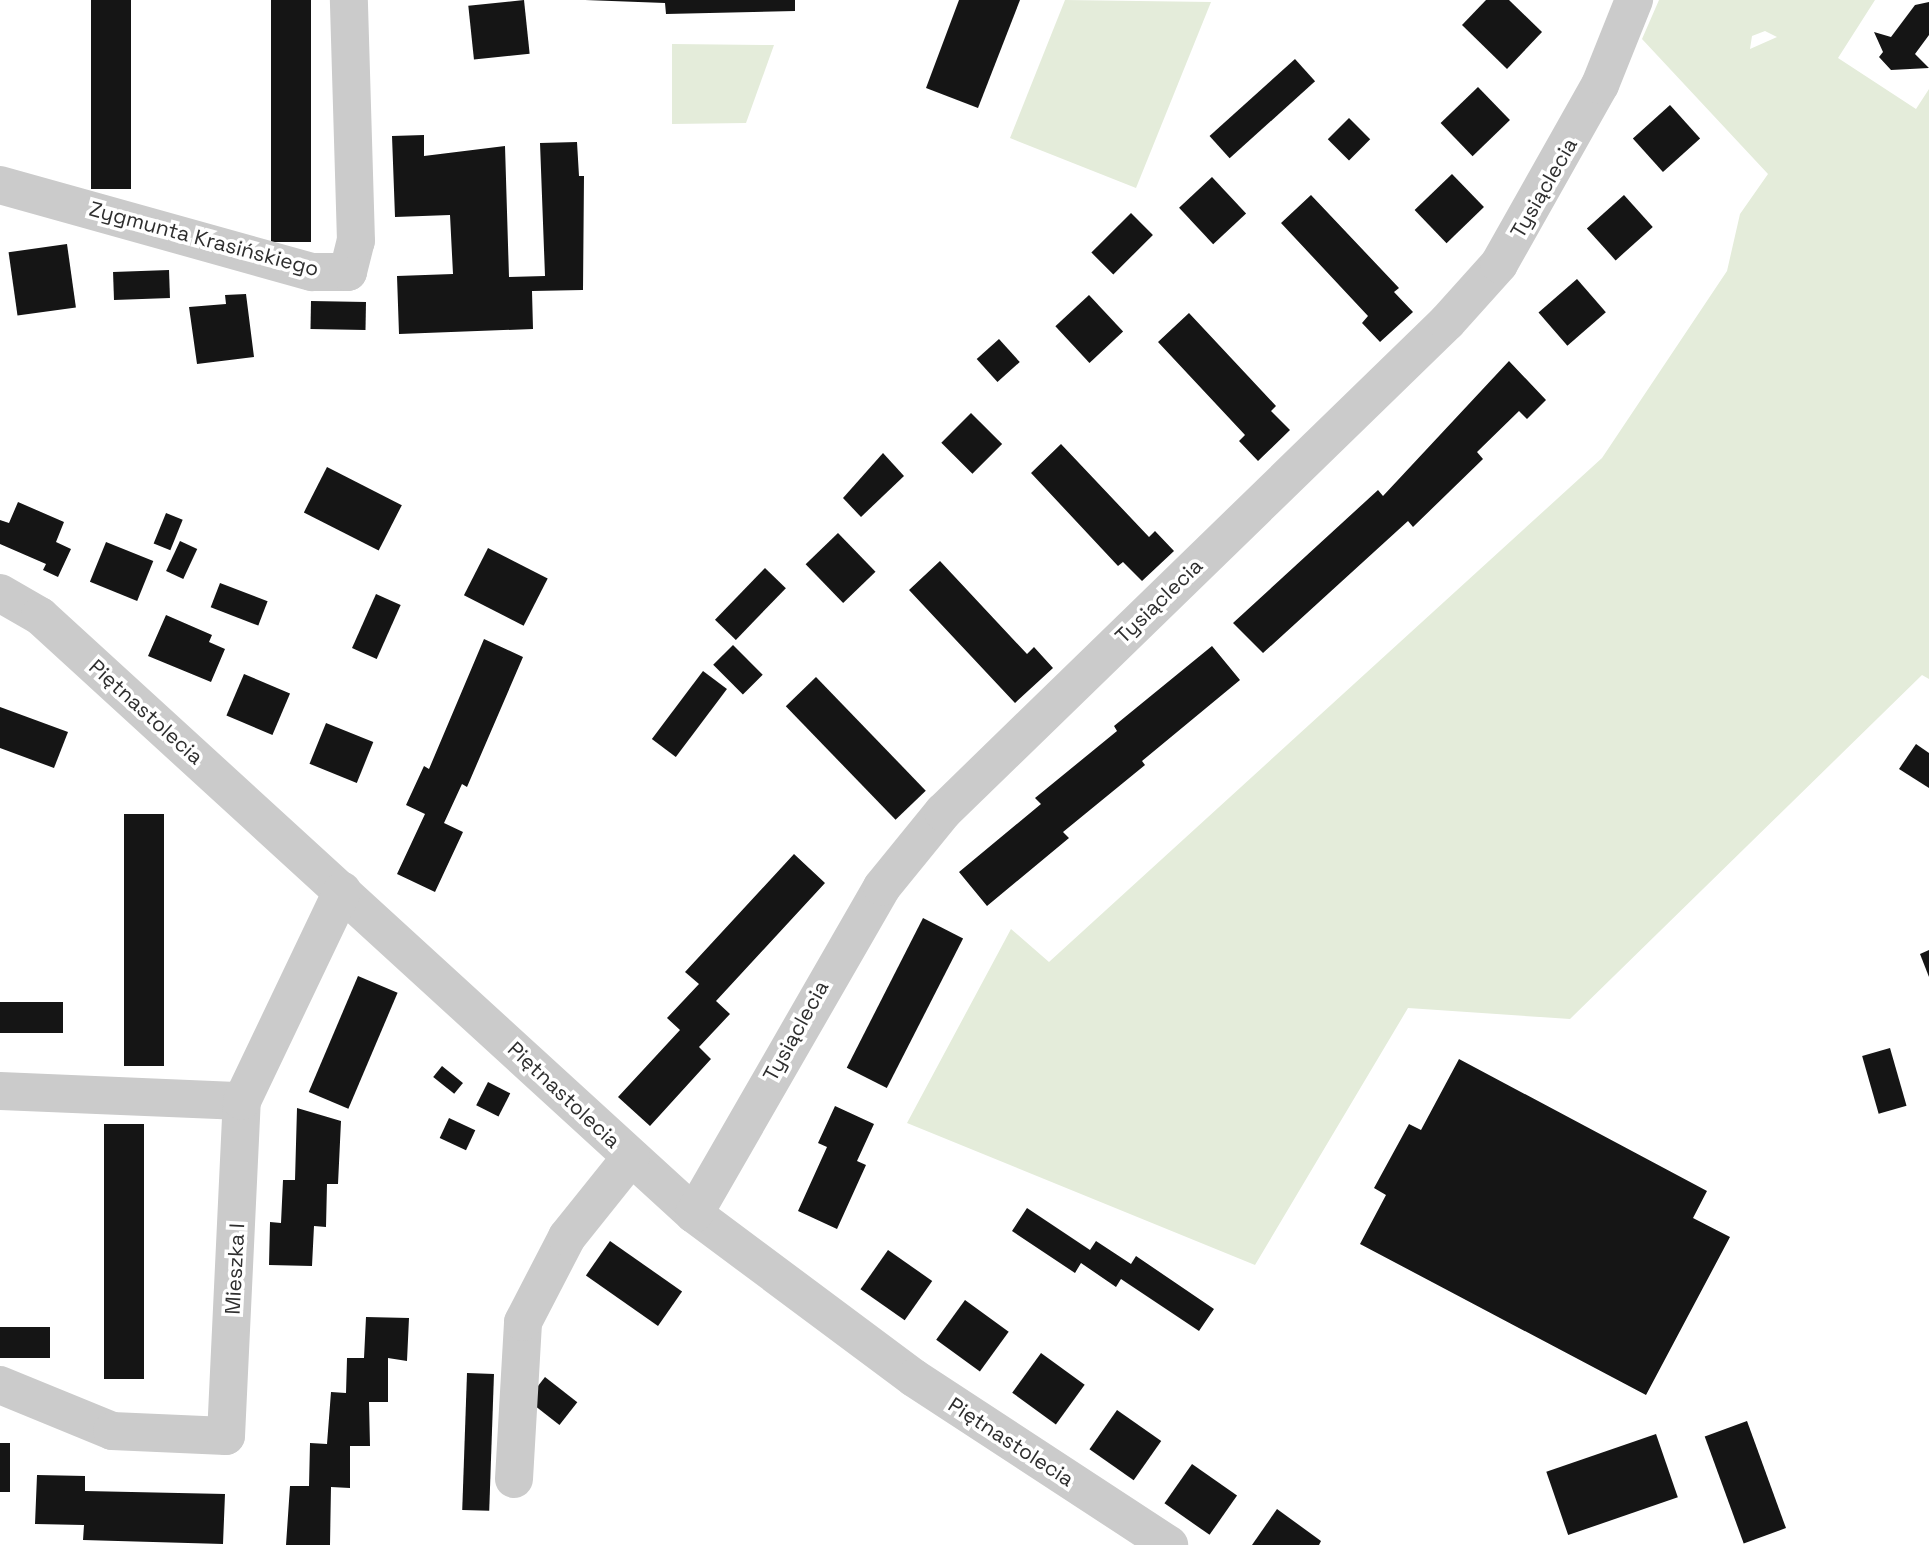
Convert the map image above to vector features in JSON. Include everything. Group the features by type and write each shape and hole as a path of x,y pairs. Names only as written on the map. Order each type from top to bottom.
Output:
{"street":[{"name":"Zygmunta Krasińskiego","path":"0,185 312,272 348,272 356,241 349,0"},
{"name":"Tysiąclecia","path":"694,1214 881,887 943,812 1447,322 1499,264 1600,85 1634,0"},
{"name":"Piętnastolecia","path":"0,593 40,616 694,1214 914,1378 1169,1545"},
{"name":"Mieszka I","path":"0,1385 112,1431 226,1436 242,1101 342,891"},
{"path":"0,1091 242,1101"},
{"path":"514,1479 523,1322 567,1237 631,1157"}],"green space":[{"path":"1065,0 1211,2 1136,188 1010,138"},
{"path":"1659,0 1875,0 1838,58 1916,109 1929,89 1929,679 1922,675 1570,1019 1408,1008 1255,1265 907,1123 1011,929 1049,962 1602,458 1727,271 1740,214 1768,174 1642,39","holes":["1765,31 1777,37 1750,49 1752,36"]},
{"path":"672,44 774,45 746,123 672,124"}],"building":[{"path":"91,0 131,0 131,189 91,189"},
{"path":"271,0 311,0 311,242 271,242"},
{"path":"524,0 530,54 474,60 468,6"},
{"path":"585,0 795,0 795,11 666,14 665,3"},
{"path":"959,0 1020,0 978,108 926,88"},
{"path":"1486,0 1509,0 1542,32 1507,69 1462,25"},
{"path":"1929,2 1929,35 1915,54 1929,68 1891,70 1879,57 1883,52 1874,32 1891,37 1915,5"},
{"path":"1295,59 1315,81 1230,158 1210,136"},
{"path":"1478,87 1510,120 1473,156 1441,123"},
{"path":"1670,105 1700,138 1663,172 1633,138"},
{"path":"1349,118 1370,139 1349,160 1328,139"},
{"path":"424,135 424,156 505,146 509,277 545,276 540,143 577,142 579,176 584,176 583,290 532,291 533,329 399,334 397,276 453,274 450,215 395,217 392,136"},
{"path":"1452,174 1484,207 1447,243 1415,210"},
{"path":"1212,177 1246,214 1213,244 1179,208"},
{"path":"1311,195 1399,288 1394,292 1413,312 1380,342 1362,323 1368,316 1281,223"},
{"path":"1624,195 1653,227 1616,260 1587,228"},
{"path":"1131,213 1153,235 1113,275 1091,253"},
{"path":"67,244 76,307 17,316 9,252"},
{"path":"169,270 170,298 114,300 113,272"},
{"path":"1577,279 1606,312 1567,346 1539,312"},
{"path":"246,294 254,357 197,364 189,307 226,304 225,295"},
{"path":"1089,295 1123,332 1089,363 1055,326"},
{"path":"311,301 366,302 366,330 311,329"},
{"path":"1189,313 1276,406 1271,411 1290,430 1258,461 1239,441 1245,435 1158,342"},
{"path":"999,339 1020,362 997,382 977,359"},
{"path":"1509,361 1546,400 1527,419 1519,411 1477,452 1483,459 1413,527 1408,521 1263,653 1233,623 1378,490 1383,496"},
{"path":"971,413 1002,444 972,474 941,443"},
{"path":"1061,444 1149,537 1155,531 1174,551 1142,581 1123,562 1118,566 1031,473"},
{"path":"883,453 904,476 861,517 843,498"},
{"path":"327,467 402,505 379,551 304,512"},
{"path":"18,502 64,522 56,542 71,549 58,577 43,570 46,564 0,544 0,520 9,523"},
{"path":"166,513 183,520 170,550 154,544"},
{"path":"838,533 876,572 843,603 806,564"},
{"path":"180,541 197,549 183,579 166,571"},
{"path":"106,542 153,561 137,601 90,582"},
{"path":"488,548 548,578 524,626 464,595"},
{"path":"940,561 1027,654 1034,647 1053,668 1015,703 909,590"},
{"path":"765,568 786,588 736,640 715,620"},
{"path":"220,583 268,601 258,626 211,607"},
{"path":"376,594 401,605 377,659 352,648"},
{"path":"166,615 212,635 209,642 225,649 211,682 148,656"},
{"path":"484,639 523,657 467,787 462,784 444,823 463,832 435,892 397,874 425,814 406,805 424,766 429,769"},
{"path":"733,645 763,675 743,694 713,665"},
{"path":"1212,646 1240,680 1142,761 1145,765 1063,832 1069,838 987,906 959,872 1041,804 1035,798 1117,731 1114,726"},
{"path":"703,671 727,689 676,757 652,739"},
{"path":"244,674 290,694 272,735 226,715"},
{"path":"816,677 926,791 896,820 786,706"},
{"path":"0,707 68,732 54,768 0,748"},
{"path":"326,723 373,742 357,783 310,764"},
{"path":"1916,744 1929,753 1929,788 1899,769"},
{"path":"124,814 164,814 164,1066 124,1066"},
{"path":"794,854 825,883 716,1001 730,1014 699,1047 711,1059 650,1126 618,1097 680,1030 667,1018 699,984 685,972"},
{"path":"923,918 963,938 887,1088 847,1068"},
{"path":"1929,950 1929,977 1920,954"},
{"path":"358,976 398,993 348,1109 309,1092"},
{"path":"0,1002 63,1002 63,1033 0,1033"},
{"path":"1890,1048 1907,1106 1879,1114 1862,1056"},
{"path":"1459,1059 1707,1191 1693,1218 1730,1237 1646,1395 1360,1244 1386,1195 1374,1188 1409,1124 1421,1130"},
{"path":"442,1066 463,1083 454,1094 433,1077"},
{"path":"488,1082 510,1093 498,1117 476,1105"},
{"path":"835,1106 874,1124 857,1161 866,1165 837,1229 798,1211 827,1147 818,1143"},
{"path":"297,1108 341,1121 338,1184 327,1184 326,1227 314,1226 312,1266 269,1265 270,1222 281,1223 283,1180 295,1180"},
{"path":"449,1118 475,1130 466,1150 440,1138"},
{"path":"104,1124 144,1124 144,1379 104,1379"},
{"path":"1027,1208 1090,1250 1096,1241 1131,1264 1136,1256 1214,1309 1199,1331 1121,1279 1116,1287 1081,1263 1075,1273 1012,1231"},
{"path":"610,1241 682,1291 658,1326 586,1275"},
{"path":"888,1250 932,1281 905,1320 860,1289"},
{"path":"965,1300 1009,1332 980,1371 936,1340"},
{"path":"366,1317 409,1318 407,1361 388,1358 388,1402 369,1402 370,1446 350,1446 350,1488 331,1487 330,1545 286,1545 290,1486 309,1486 310,1443 327,1444 331,1392 346,1393 347,1358 364,1358"},
{"path":"0,1327 50,1327 50,1358 0,1358"},
{"path":"1041,1353 1085,1385 1056,1424 1012,1393"},
{"path":"467,1373 494,1374 489,1511 462,1510"},
{"path":"545,1377 577,1402 559,1425 527,1400"},
{"path":"1117,1410 1161,1441 1134,1480 1089,1449"},
{"path":"1747,1421 1786,1528 1744,1544 1705,1436"},
{"path":"1656,1434 1678,1497 1568,1535 1546,1472"},
{"path":"0,1443 10,1443 10,1492 0,1492"},
{"path":"1192,1464 1237,1496 1210,1535 1164,1503"},
{"path":"37,1475 85,1476 85,1491 225,1494 223,1544 83,1540 84,1525 35,1524"},
{"path":"1277,1509 1321,1541 1319,1545 1252,1545"}]}
